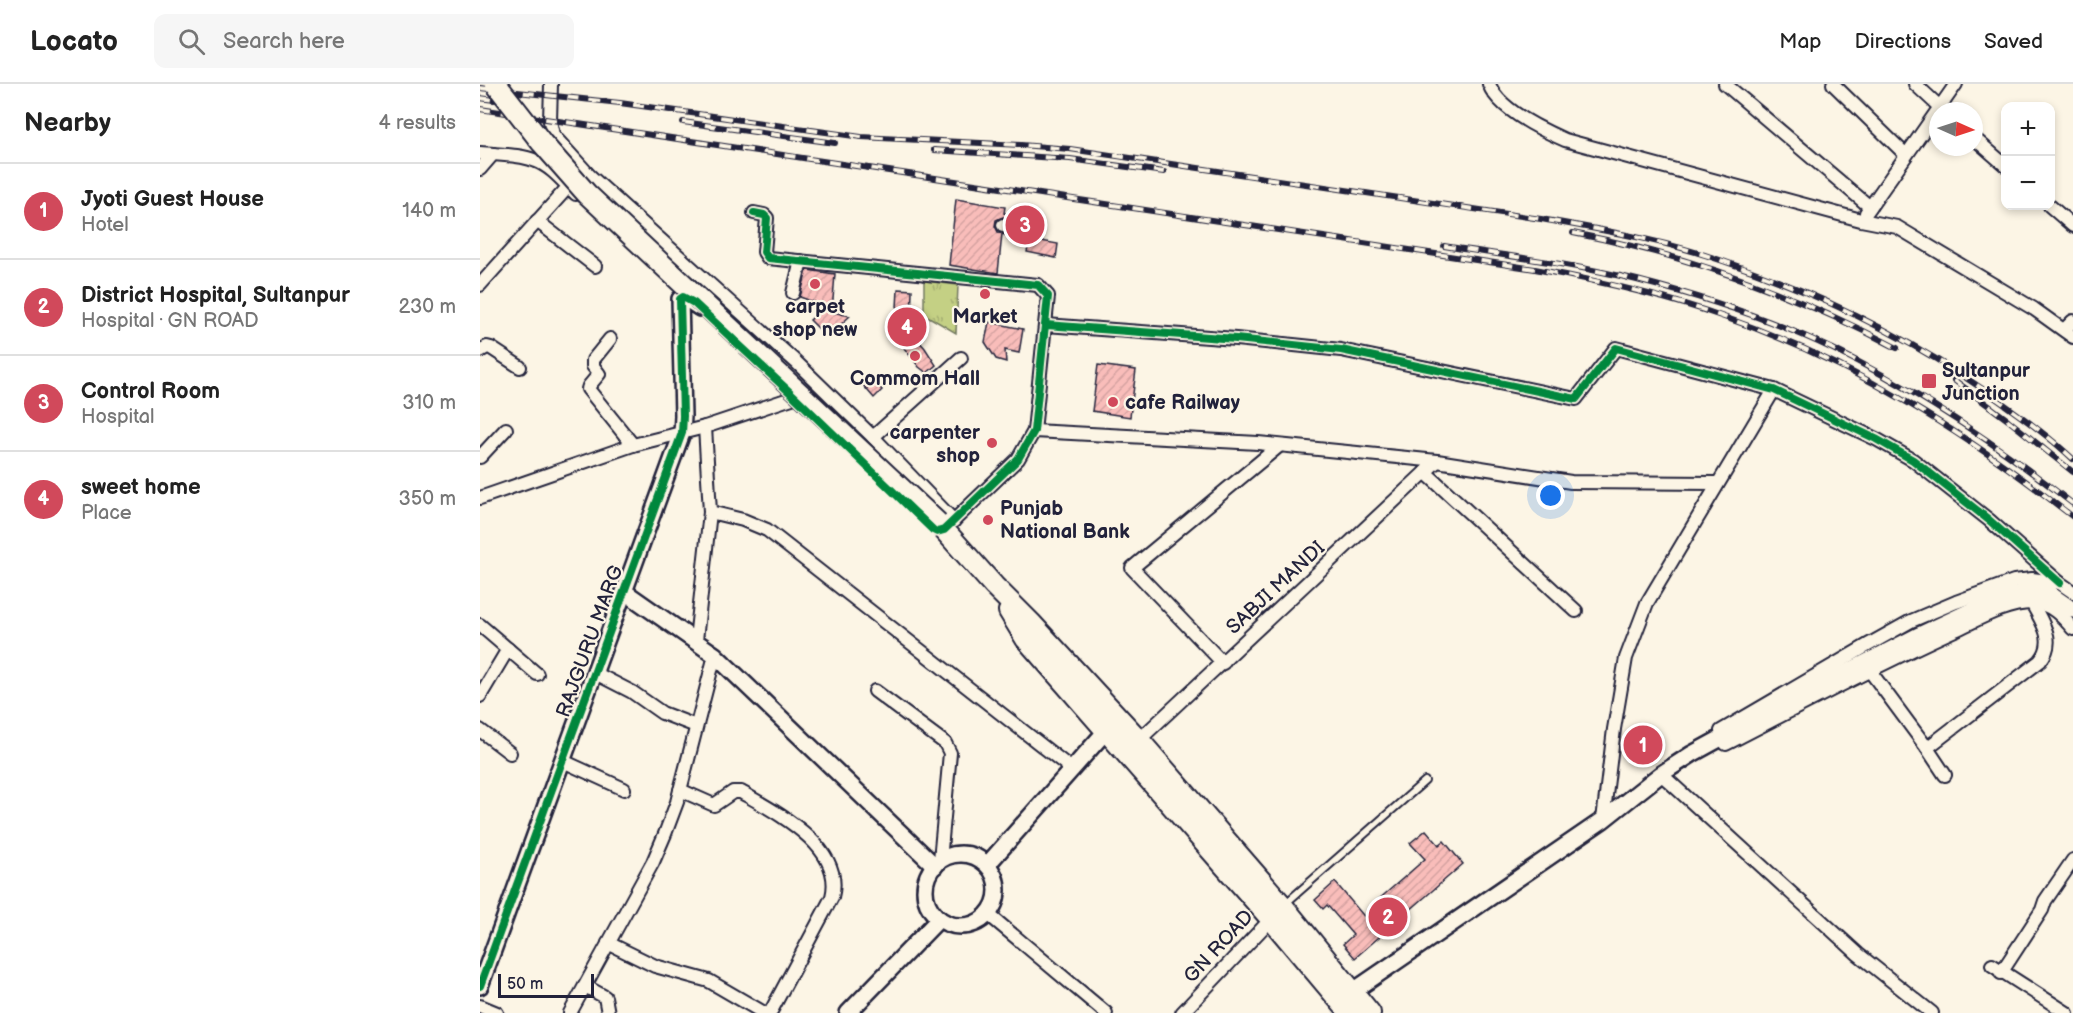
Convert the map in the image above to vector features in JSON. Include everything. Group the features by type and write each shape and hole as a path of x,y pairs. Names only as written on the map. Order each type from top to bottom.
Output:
{"main road":[{"path":"496,84 542,143 587,194 946,525 994,586 1031,623 1112,724 1277,912 1370,1013"},
{"path":"1112,724 1139,740 1277,912 1350,1013"}],"street":[{"path":"551,84 551,129 556,140 605,191 796,362 873,437 946,525"},
{"path":"1489,84 1492,94 1533,126 1565,140 1861,220 1897,227 2034,309 2068,334 2073,321"},
{"path":"1725,84 1870,207"},
{"path":"1833,84 1906,155"},
{"path":"1915,84 1934,102"},
{"path":"1946,102 1956,84"},
{"path":"1861,220 1929,126"},
{"path":"1983,146 2001,162"},
{"path":"480,153 526,157 543,164 681,298 694,303 937,532 1018,459 1034,431 1048,296 1038,285 768,258 765,255 767,218 754,213"},
{"path":"480,169 493,154"},
{"path":"480,285 568,187"},
{"path":"2055,210 2073,226"},
{"path":"537,221 595,266"},
{"path":"792,293 801,261"},
{"name":"RAJGURU MARG","path":"480,986 682,433 681,298"},
{"path":"1046,325 1236,339 1341,350 1576,399 1616,348 1774,390 1876,439 1913,460 1989,520 2073,592"},
{"path":"610,339 593,360 593,366 599,374 588,389 633,446"},
{"path":"480,351 487,347 491,348 520,367"},
{"path":"873,437 961,358"},
{"path":"1603,820 1614,729 1626,658 1647,603 1774,390"},
{"path":"482,495 795,397"},
{"path":"696,640 710,512 705,427"},
{"path":"480,457 506,429"},
{"path":"1034,431 1258,443 1437,460 1571,483 1717,483"},
{"path":"1223,663 1132,568 1279,446"},
{"name":"SABJI MANDI","path":"1139,740 1437,460"},
{"path":"1425,472 1576,611"},
{"path":"710,512 743,520 767,530 1073,770"},
{"path":"1692,754 1727,726 1911,621 2014,581 2043,579 2060,583"},
{"path":"1352,992 1603,820 1661,774 1745,725 1919,635 1995,600 2029,591 2047,592 2073,610"},
{"path":"625,592 715,654 937,863"},
{"path":"1692,754 1720,747 1870,671 1996,611 2032,603 2044,604 2065,618 2073,629"},
{"path":"1927,748 2040,661 2047,653 2049,644 2046,632 2032,603"},
{"path":"480,625 537,674"},
{"path":"480,696 508,649"},
{"path":"570,1013 666,834 680,790 715,654"},
{"path":"1870,671 1945,775"},
{"path":"595,674 632,692 662,713 696,726"},
{"path":"875,691 945,743 950,753 937,863"},
{"path":"987,865 1112,724"},
{"path":"480,730 510,753"},
{"path":"562,761 624,789"},
{"path":"1661,774 1858,954 1932,1013"},
{"path":"680,790 714,805 733,792 741,792 783,818 819,846 830,866 834,884 832,897 770,1013"},
{"path":"956,854 973,855 987,865 996,880 996,898 988,914 974,924 956,926 939,919 928,906 925,890 929,873 937,863 956,854"},
{"path":"2067,1013 1997,969 2042,910 2045,901 2073,860"},
{"name":"GN ROAD","path":"1182,1013 1277,912"},
{"path":"988,914 1106,1013"},
{"path":"848,1013 939,919"},
{"path":"608,943 655,966 709,981 764,1013"},
{"path":"585,986 605,998 608,1013"},
{"path":"480,1006 498,1013"}],"lane":[{"path":"1277,912 1425,781"}],"green space":[{"path":"924,281 958,285 956,333 924,314"}],"building":[{"path":"956,199 1005,207 1004,213 1018,215 1015,238 1002,234 998,273 949,265","holes":["1003,217 1010,218 1013,224 1012,230 1006,233 998,232 995,226 996,220"]},
{"path":"1030,239 1058,244 1056,258 1027,252"},
{"name":"carpet shop new","path":"807,270 835,274 832,312 850,316 827,337 810,320 825,306 800,297"},
{"path":"898,289 912,290 911,323 916,323 911,337 897,330 908,310 897,308"},
{"path":"989,322 1023,329 1019,353 1005,350 1006,362 996,359 985,342"},
{"path":"917,339 936,365 927,373 919,367 904,348"},
{"path":"1098,365 1136,370 1130,417 1092,411"},
{"path":"870,377 882,390 874,398 862,384"},
{"path":"1426,830 1439,845 1444,841 1463,864 1355,958 1343,944 1353,935 1327,905 1323,909 1315,900 1335,882 1368,921 1384,908 1377,901 1425,859 1410,843"}],"railway":[{"path":"480,88 620,103 861,137 1070,149 1541,219 1656,241 1758,273 1860,317 1925,352 1987,392 2042,432 2073,459"},
{"path":"480,98 494,100"},
{"path":"480,109 1535,269 1631,289 1701,309 1772,335 1863,378 1950,429 2033,486 2073,517"},
{"path":"683,122 835,143"},
{"path":"934,150 1070,159 1164,172"},
{"path":"1573,233 1657,253 1740,278 1819,310 1897,348"},
{"path":"1444,246 1613,274 1712,301 1786,328 1865,365 1927,401 1987,440 2073,504"},
{"path":"1954,380 2073,472"}],"cycle path":[{"path":"480,986 682,433 680,299 683,297 694,303 937,532 944,530 1018,459 1034,431 1048,296 1038,285 768,258 764,252 767,218 754,213"},
{"path":"1046,325 1236,339 1341,350 1576,399 1616,348 1774,390 1876,439 1913,460 1989,520 2060,583"}],"place":[{"name":"Control Room","path":"1025,225"},
{"name":"carpet shop new","path":"815,284"},
{"name":"Market","path":"985,294"},
{"name":"sweet home","path":"907,327"},
{"name":"Commom Hall","path":"915,356"},
{"name":"Sultanpur Junction","path":"1929,381"},
{"name":"cafe Railway","path":"1113,402"},
{"name":"carpenter shop","path":"992,443"},
{"name":"Punjab National Bank","path":"988,520"},
{"name":"Jyoti Guest House","path":"1643,745"},
{"name":"District Hospital, Sultanpur","path":"1388,917"}]}
